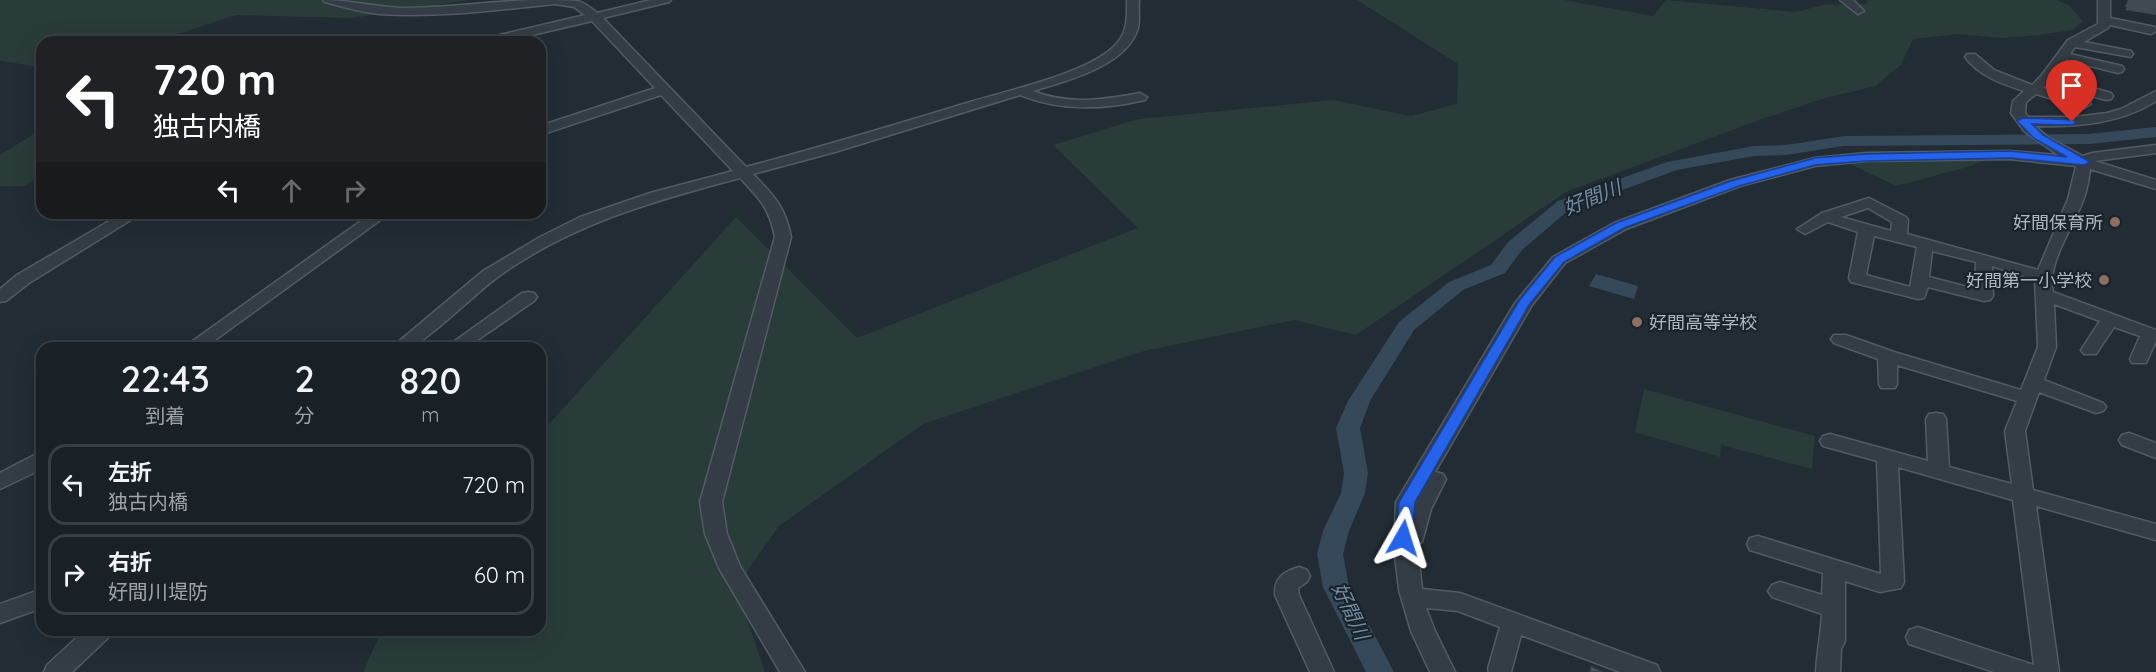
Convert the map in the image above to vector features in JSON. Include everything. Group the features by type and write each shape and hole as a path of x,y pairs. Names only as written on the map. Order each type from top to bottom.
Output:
{"street":[{"path":"329,0 377,10 401,11 441,11 555,1 577,4 594,16 740,173 772,203 779,217 783,237 711,502 716,534 730,568 793,672"},
{"path":"512,36 664,0"},
{"path":"407,342 489,275 546,240 586,220 655,196 1060,79 1103,61 1122,46 1131,28 1133,0"},
{"path":"1846,0 1858,11"},
{"path":"2104,0 2106,21 2102,28 2072,43 2046,79 2034,88 2018,106 2023,122 2039,137 2079,160 2156,185"},
{"path":"2106,21 2151,30"},
{"path":"2072,43 2127,54"},
{"path":"2063,56 2118,69"},
{"path":"1971,57 1975,65 1992,75 2084,104"},
{"path":"2046,79 2106,96"},
{"path":"546,129 662,90"},
{"path":"1020,91 1036,98 1082,105 1107,104 1140,97"},
{"path":"2023,122 2092,119 2145,104 2156,95"},
{"path":"1443,672 1431,653 1415,613 1403,538 1407,502 1524,303 1559,260 1620,226 1735,183 1815,162 1866,157 2010,154 2079,160 2156,149"},
{"path":"2047,672 2015,431 2026,393 2048,347 2044,286 2076,198 2079,160"},
{"path":"1805,229 1828,216 1869,203 1900,220 1899,237"},
{"path":"1828,216 1839,222 1984,259 2110,319 2153,335 2139,359"},
{"path":"0,297 23,279 124,219"},
{"path":"200,342 374,219"},
{"path":"1867,229 1857,278 1918,294 1922,280 1925,244"},
{"path":"1922,280 1984,296 1984,259"},
{"path":"463,342 528,297"},
{"path":"2090,350 2110,319"},
{"path":"1840,339 1887,356 2026,393 2096,407"},
{"path":"1887,356 1888,384"},
{"path":"1936,419 1939,471"},
{"path":"2129,440 2156,451"},
{"path":"1830,441 2156,532"},
{"path":"1758,544 1880,583 1893,582 1887,456"},
{"path":"0,482 36,462"},
{"path":"1406,560 1409,557 1420,509 1436,479"},
{"path":"1828,672 1829,649 1833,641 1834,571"},
{"path":"1299,576 1286,584 1287,595 1322,672"},
{"path":"1780,591 1833,608"},
{"path":"1412,597 1460,602 1648,672"},
{"path":"0,614 36,600"},
{"path":"1500,669 1513,622"},
{"path":"56,672 95,636"},
{"path":"1918,637 2025,672"}],"green space":[{"path":"0,0 469,0 352,18 236,15 171,36 36,36 36,66 0,61"},
{"path":"1357,0 1564,0 1653,16 1666,0 1795,12 1823,5 1866,4 1868,0 2056,0 2069,5 2083,21 2073,30 2038,35 2003,38 1958,34 1913,39 1901,65 1875,86 1822,99 1759,120 1566,192 1356,335 1294,320 1144,351 923,424 779,526 736,587 765,672 363,672 379,636 546,636 546,427 736,217 857,338 1138,228 1053,145 1138,119 1333,100 1411,116 1457,104 1458,64"},
{"path":"36,133 36,178 24,186 0,186 0,155"},
{"path":"1986,159 1971,166 1896,186 1848,163"},
{"path":"1644,389 1815,436 1812,469 1721,445 1720,457 1635,432"}],"water":[{"path":"1596,274 1638,286 1634,299 1589,286"}],"building":[{"path":"1591,666 1603,672 1590,672"}],"waterway":[{"name":"好間川","path":"1380,672 1336,587 1330,554 1336,531 1353,493 1356,473 1348,428 1359,401 1406,326 1456,286 1498,269 1515,246 1564,205 1673,166 1754,151 1786,150 1844,141 2089,139 2156,132"}],"place":[{"name":"好間保育所","path":"2115,222"},
{"name":"好間第一小学校","path":"2104,280"},
{"name":"好間高等学校","path":"1637,322"}],"route":[{"path":"1403,538 1407,502 1524,303 1559,260 1620,226 1735,183 1815,162 1866,157 2010,154 2084,162 2055,148 2039,137 2023,121 2072,122"}]}
